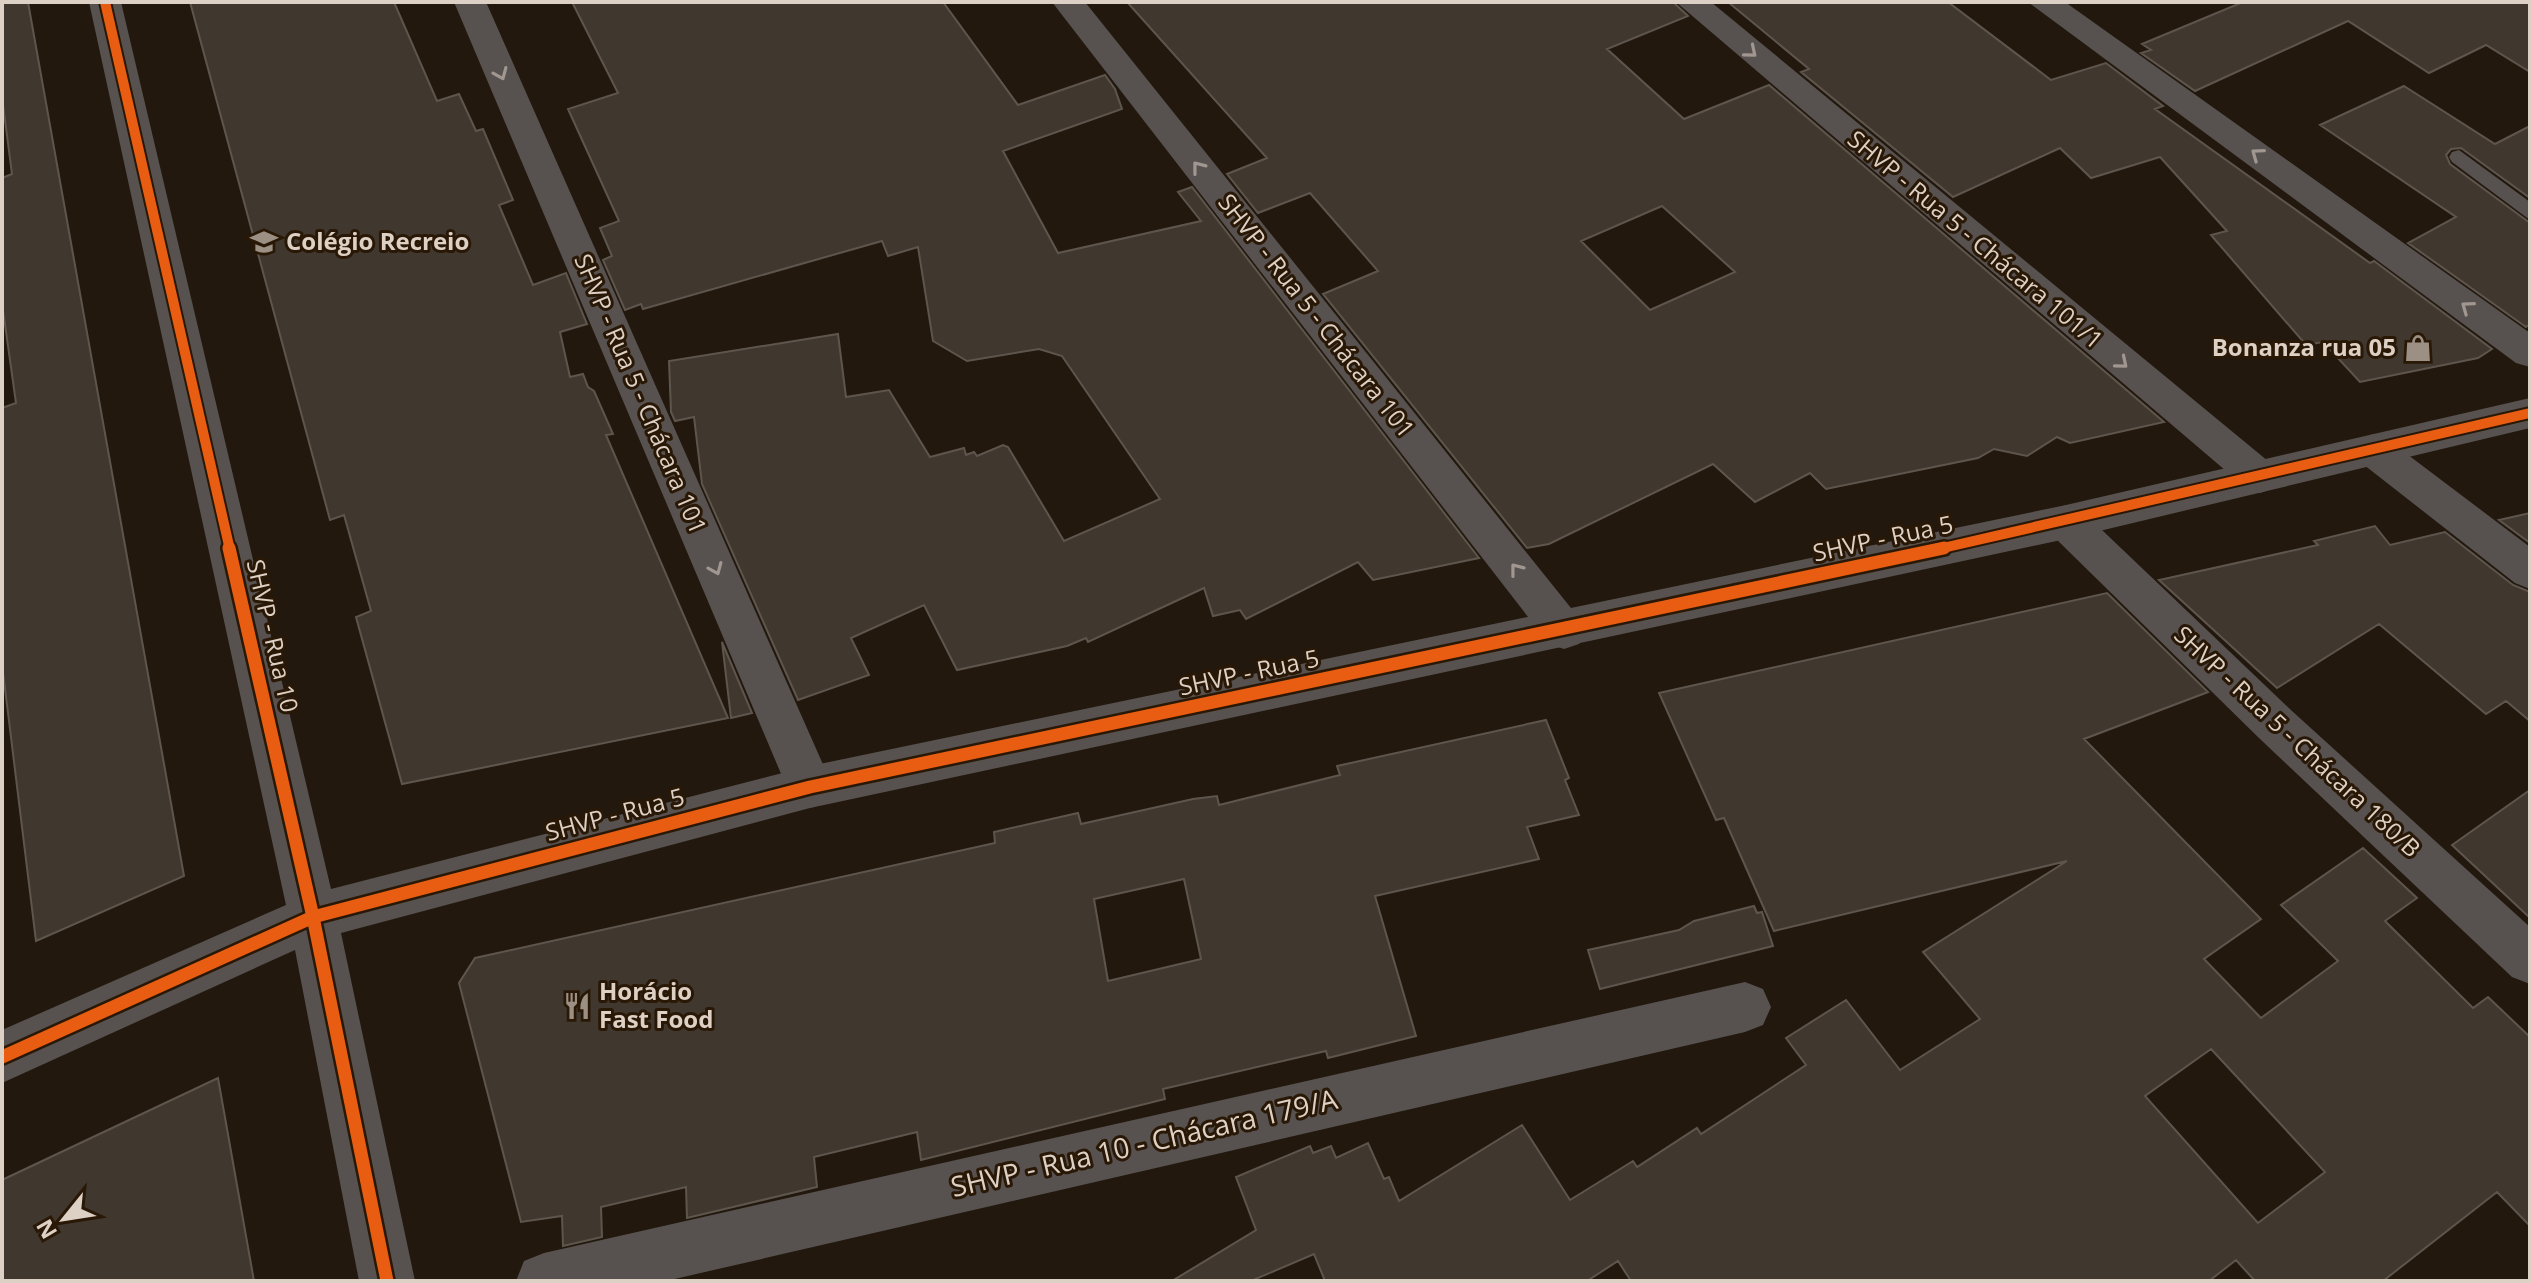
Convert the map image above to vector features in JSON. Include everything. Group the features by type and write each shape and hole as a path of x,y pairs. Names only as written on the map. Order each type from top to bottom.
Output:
{"street":[{"name":"SHVP - Rua 10","path":"105,2 313,917 387,1281"},
{"name":"SHVP - Rua 5 - Chácara 101","path":"470,2 810,787"},
{"name":"SHVP - Rua 5 - Chácara 101","path":"1068,2 1564,631"},
{"name":"SHVP - Rua 5 - Chácara 101/1","path":"1692,2 2260,477"},
{"path":"2044,2 2530,353"},
{"name":"SHVP - Rua 5","path":"2,1057 313,917 810,787 1564,631 2066,522 2530,413"},
{"path":"2373,450 2530,571"},
{"name":"SHVP - Rua 5 - Chácara 180/B","path":"2066,522 2276,725 2530,960"},
{"name":"SHVP - Rua 10 - Chácara 179/A","path":"544,1281 1745,1007"}],"lane":[{"path":"2459,157 2530,213"}],"building":[{"path":"2,2 28,2 184,876 36,941 2,664 2,408 16,403 2,303 2,178 12,174 2,97"},
{"path":"190,2 394,2 437,101 459,94 476,131 483,129 513,200 499,205 533,285 566,273 587,324 560,332 570,377 583,374 588,387 594,391 613,434 606,435 728,718 402,784 356,617 371,611 344,515 330,520"},
{"path":"572,2 943,2 1018,105 1105,75 1115,89 1122,109 1003,151 1058,253 1201,221 1178,192 1192,187 1479,558 1373,580 1358,562 1246,619 1240,610 1213,616 1204,588 1088,642 1086,638 1067,646 957,670 924,605 851,638 869,675 798,700 702,484 694,417 675,421 671,412 669,361 838,334 846,397 889,390 930,457 964,448 966,455 974,452 977,456 1003,445 1008,447 1064,541 1160,499 1062,356 1039,349 967,361 933,341 918,247 888,256 882,241 643,309 641,304 625,310 603,260 612,256 600,228 619,221 568,109 618,93"},
{"path":"1127,2 1673,2 1688,16 1607,49 1684,119 1769,85 2164,422 2070,443 2057,437 2027,456 1994,449 1978,458 1826,489 1810,473 1755,502 1713,464 1549,544 1527,548 1323,294 1378,271 1310,193 1258,213 1227,174 1267,158","holes":["1662,206 1735,272 1650,310 1581,241"]},
{"path":"1728,2 1948,2 2051,80 2106,63 2163,106 2155,109 2370,263 2374,261 2492,349 2478,358 2360,382 2323,342 2306,345 2211,235 2227,231 2160,157 2091,178 2060,148 1953,197 1801,72 1809,69"},
{"path":"2243,2 2530,2 2530,72 2486,45 2429,73 2348,21 2195,91 2141,53 2151,50 2142,44"},
{"path":"2404,86 2495,144 2530,126 2530,198 2461,148 2451,149 2446,155 2450,164 2530,223 2530,324 2526,327 2408,243 2456,217 2320,125"},
{"path":"2530,513 2530,543 2499,520"},
{"path":"2375,526 2390,545 2445,532 2513,585 2530,592 2530,721 2506,701 2486,714 2379,624 2277,688 2159,580 2318,545 2314,541"},
{"path":"2107,593 2208,692 2084,739 2261,919 2204,959 2261,1018 2338,961 2281,905 2363,848 2417,898 2385,921 2473,1008 2488,997 2530,1037 2530,1226 2497,1192 2383,1281 2255,1281 2236,1260 2209,1281 1631,1281 1618,1261 1587,1281 1325,1281 1314,1254 1251,1281 1172,1281 1256,1230 1236,1177 1310,1146 1313,1153 1331,1146 1336,1158 1368,1143 1384,1179 1389,1177 1399,1201 1522,1125 1570,1200 1633,1161 1637,1167 1697,1128 1701,1134 1806,1065 1786,1038 1846,1000 1900,1070 1980,1019 1923,952 2067,861 1774,931 1724,818 1716,820 1659,693","holes":["2211,1049 2325,1172 2258,1223 2145,1096"]},
{"path":"722,642 752,713 731,718"},
{"path":"1546,720 1569,778 1565,780 1579,815 1527,827 1539,859 1375,896 1416,1036 1328,1058 1326,1051 1163,1089 1165,1099 921,1160 917,1132 814,1157 817,1187 687,1218 686,1187 601,1207 602,1237 563,1246 562,1216 521,1222 459,983 475,958 995,843 994,832 1078,813 1081,824 1193,799 1217,796 1219,805 1340,775 1337,766","holes":["1184,879 1201,959 1108,981 1094,899"]},
{"path":"2530,790 2530,918 2452,845"},
{"path":"1754,906 1757,913 1762,912 1773,946 1600,989 1588,950 1679,930 1694,921"},
{"path":"218,1078 254,1281 2,1281 2,1180"}],"cycle path":[{"path":"105,2 313,917 387,1281"},
{"path":"2,1057 313,917 810,787 2066,522 2530,413"}],"place":[{"name":"Colégio Recreio","path":"264,242"},
{"name":"Bonanza rua 05","path":"2418,348"},
{"name":"Horácio Fast Food","path":"577,1006"}]}
